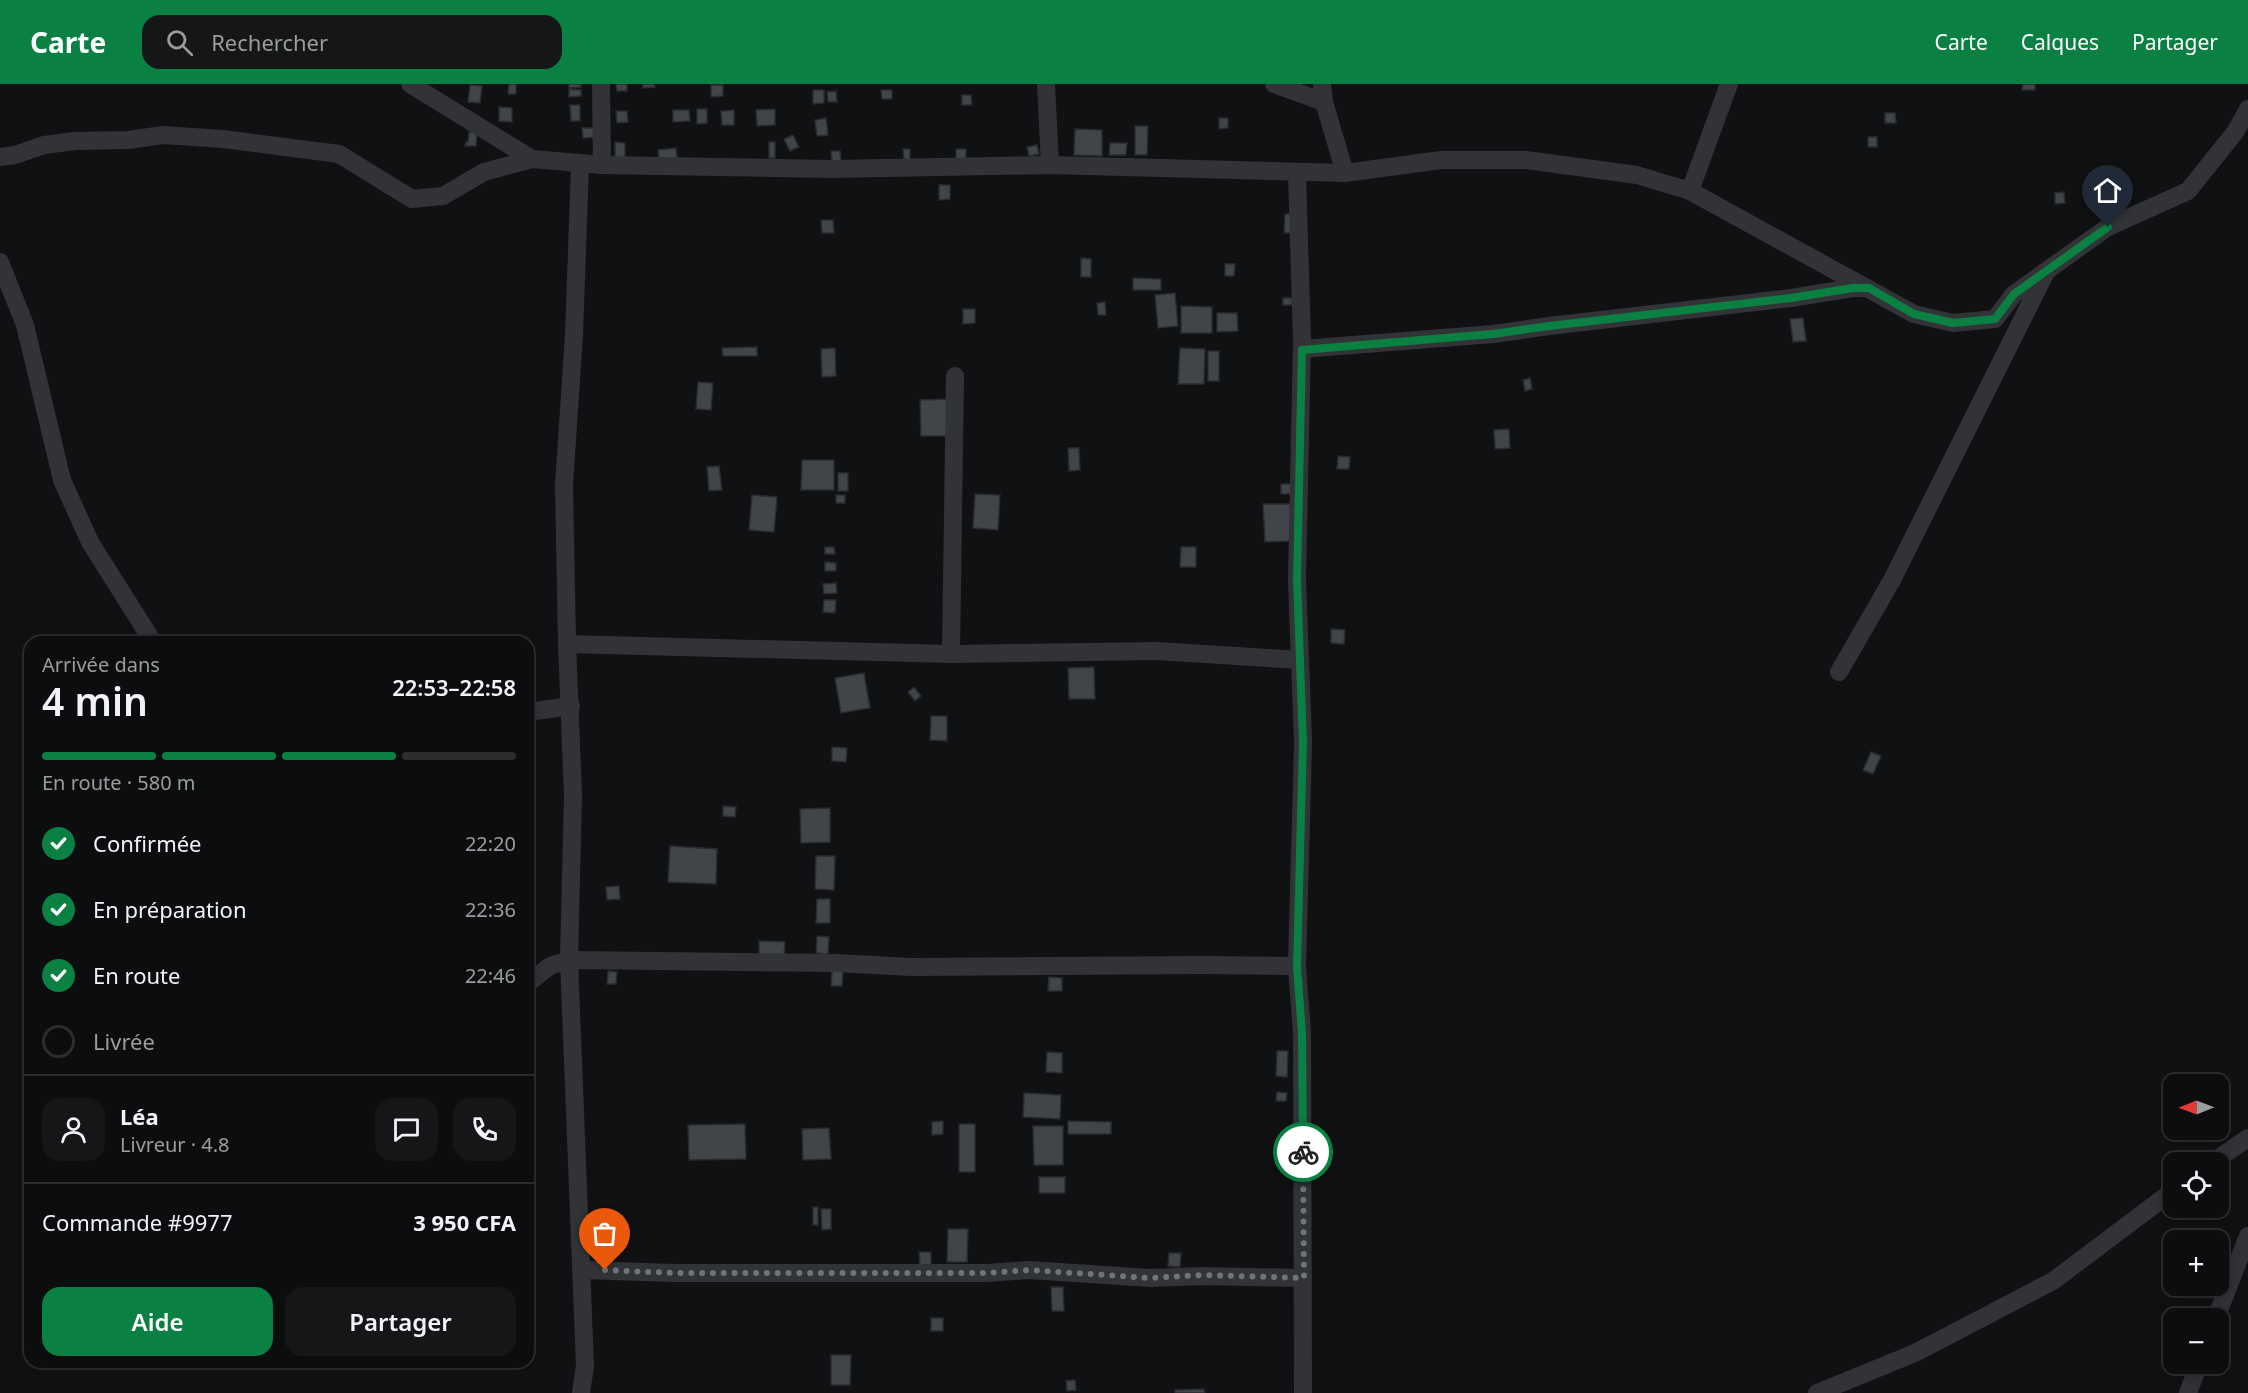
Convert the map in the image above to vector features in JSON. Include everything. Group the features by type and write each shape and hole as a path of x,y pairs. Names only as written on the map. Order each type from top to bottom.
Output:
{"street":[{"path":"410,84 532,159"},
{"path":"601,84 602,165"},
{"path":"1046,84 1050,165"},
{"path":"1274,84 1324,102"},
{"path":"1322,84 1324,102 1345,173"},
{"path":"1690,191 1729,84"},
{"path":"0,157 15,155 44,145 75,141 128,140 163,135 224,139 339,154 412,199 443,196 484,172 532,159 580,165 832,170 1050,165 1297,173 1345,173 1441,160 1526,160 1637,175 1690,191 1914,314 1953,323 1995,319 2014,294 2108,227 2188,191 2236,131 2248,109"},
{"path":"580,165 574,335 564,484 573,819 569,960 585,1366 581,1393"},
{"path":"1297,173 1302,350 1297,580 1303,742 1297,966 1302,1033 1303,1393"},
{"path":"0,262 25,325 62,480 90,542 149,636"},
{"path":"1839,672 1892,580 2047,269"},
{"path":"1302,350 1493,334 1791,298 1853,288 1869,288"},
{"path":"951,654 954,376"},
{"path":"567,644 772,650 876,650 951,654 1157,651 1300,660"},
{"path":"534,711 571,706"},
{"path":"534,978 550,966 569,960 836,963 911,967 1202,964 1297,966"},
{"path":"2226,1152 2248,1137"},
{"path":"1817,1393 1915,1353 2053,1281 2163,1198"},
{"path":"2220,1308 2248,1236"},
{"path":"582,1270 674,1273 987,1273 1029,1270 1150,1278 1203,1275 1304,1278"}],"building":[{"path":"509,84 516,84 516,94 508,94"},
{"path":"569,84 581,84 581,87 569,88"},
{"path":"616,84 627,84 627,91 617,91"},
{"path":"643,84 654,84 655,87 643,88"},
{"path":"2023,84 2035,84 2035,90 2022,90"},
{"path":"470,85 482,86 480,103 468,102"},
{"path":"711,85 723,85 723,96 711,97"},
{"path":"569,89 581,90 581,96 569,97"},
{"path":"813,90 824,90 824,103 813,104"},
{"path":"881,90 892,90 892,99 882,99"},
{"path":"836,91 837,102 828,102 827,92"},
{"path":"962,95 971,95 972,105 962,105"},
{"path":"570,105 580,105 580,121 571,121"},
{"path":"499,107 512,108 512,122 499,121"},
{"path":"697,109 707,109 707,123 697,124"},
{"path":"775,109 775,125 757,126 756,110"},
{"path":"673,110 689,110 690,121 673,122"},
{"path":"734,110 734,125 722,125 721,111"},
{"path":"616,111 627,111 628,122 617,123"},
{"path":"1885,113 1895,113 1896,123 1885,123"},
{"path":"826,118 828,135 817,136 815,120"},
{"path":"1219,118 1228,118 1228,128 1219,129"},
{"path":"1135,126 1148,126 1147,155 1135,155"},
{"path":"582,128 597,128 597,137 583,138"},
{"path":"1075,129 1102,130 1102,156 1074,155"},
{"path":"469,132 477,132 476,146 465,146"},
{"path":"793,135 799,147 790,151 784,139"},
{"path":"1868,137 1877,137 1877,147 1868,147"},
{"path":"615,142 625,143 625,159 615,159"},
{"path":"769,142 775,142 775,158 769,158"},
{"path":"1110,143 1127,143 1126,155 1109,155"},
{"path":"1037,145 1039,154 1029,156 1027,147"},
{"path":"676,148 677,160 659,162 658,150"},
{"path":"903,149 910,149 910,161 904,161"},
{"path":"956,149 966,149 966,160 956,160"},
{"path":"831,151 840,151 841,162 832,162"},
{"path":"939,185 950,185 950,199 939,200"},
{"path":"2064,192 2065,203 2055,204 2055,193"},
{"path":"1285,214 1296,214 1296,233 1284,233"},
{"path":"821,220 833,220 834,233 822,233"},
{"path":"1081,258 1091,259 1091,277 1081,277"},
{"path":"1225,264 1235,264 1234,276 1225,276"},
{"path":"1133,278 1161,279 1161,290 1133,290"},
{"path":"1175,293 1178,326 1158,328 1155,295"},
{"path":"1283,298 1292,298 1292,305 1283,305"},
{"path":"1105,302 1106,315 1098,315 1097,303"},
{"path":"1181,306 1212,307 1212,333 1181,333"},
{"path":"963,309 975,309 975,323 963,324"},
{"path":"1217,313 1237,313 1238,331 1217,332"},
{"path":"1803,318 1806,341 1793,342 1790,319"},
{"path":"757,347 757,356 723,356 722,348"},
{"path":"835,348 836,376 822,377 821,349"},
{"path":"1180,348 1205,349 1204,384 1178,384"},
{"path":"1208,351 1219,351 1219,381 1208,381"},
{"path":"1530,378 1532,389 1525,391 1523,380"},
{"path":"698,382 713,383 711,410 696,409"},
{"path":"949,399 950,436 921,436 920,400"},
{"path":"1509,429 1510,448 1495,449 1494,430"},
{"path":"1068,448 1079,448 1080,470 1069,471"},
{"path":"1338,456 1350,457 1349,469 1337,469"},
{"path":"802,460 834,460 834,490 801,490"},
{"path":"719,466 722,490 709,491 707,467"},
{"path":"838,473 848,473 848,491 838,491"},
{"path":"1281,484 1292,484 1291,494 1281,494"},
{"path":"975,494 1000,495 998,530 973,528"},
{"path":"752,495 777,497 774,532 749,530"},
{"path":"836,495 845,495 845,503 836,503"},
{"path":"1263,504 1290,504 1292,541 1265,542"},
{"path":"825,547 834,547 835,554 825,554"},
{"path":"1181,547 1196,547 1196,567 1180,567"},
{"path":"825,562 836,563 836,571 825,571"},
{"path":"836,583 837,593 824,594 823,584"},
{"path":"824,600 836,600 835,613 823,612"},
{"path":"1331,629 1345,630 1344,644 1331,643"},
{"path":"1094,667 1095,699 1069,699 1068,668"},
{"path":"864,673 870,708 841,713 835,678"},
{"path":"914,687 921,696 915,701 908,692"},
{"path":"931,716 947,716 947,741 930,740"},
{"path":"832,747 847,748 846,762 832,761"},
{"path":"1871,752 1881,756 1873,774 1863,770"},
{"path":"723,806 736,807 735,817 723,816"},
{"path":"830,808 830,842 801,843 800,809"},
{"path":"670,846 717,849 716,884 668,882"},
{"path":"816,856 835,856 834,890 815,889"},
{"path":"619,886 620,899 607,900 606,887"},
{"path":"817,899 830,899 830,923 816,923"},
{"path":"817,936 829,937 828,954 816,953"},
{"path":"759,941 785,942 784,955 759,955"},
{"path":"608,971 617,972 616,984 607,984"},
{"path":"832,971 843,971 842,986 831,986"},
{"path":"1049,977 1062,978 1062,991 1048,991"},
{"path":"1277,1051 1288,1051 1287,1077 1276,1076"},
{"path":"1047,1052 1062,1053 1062,1073 1046,1072"},
{"path":"1277,1092 1287,1093 1286,1101 1276,1101"},
{"path":"1024,1093 1061,1095 1060,1119 1023,1117"},
{"path":"943,1121 943,1134 932,1135 932,1122"},
{"path":"1068,1121 1111,1122 1111,1134 1068,1134"},
{"path":"745,1124 746,1159 689,1160 688,1125"},
{"path":"959,1124 975,1124 975,1172 959,1172"},
{"path":"1033,1126 1063,1126 1063,1165 1034,1165"},
{"path":"829,1128 831,1159 803,1160 802,1129"},
{"path":"1039,1177 1065,1177 1065,1193 1039,1193"},
{"path":"813,1207 818,1207 818,1225 813,1225"},
{"path":"821,1209 831,1209 831,1229 822,1230"},
{"path":"948,1229 968,1229 967,1262 947,1262"},
{"path":"919,1252 931,1252 931,1265 920,1266"},
{"path":"1169,1253 1181,1253 1180,1267 1168,1266"},
{"path":"1051,1287 1063,1287 1064,1311 1052,1311"},
{"path":"931,1318 943,1318 943,1331 931,1331"},
{"path":"831,1355 851,1355 850,1385 831,1385"},
{"path":"1075,1380 1076,1390 1067,1391 1066,1381"},
{"path":"1204,1389 1205,1393 1175,1393 1175,1390"}],"way so far":[{"path":"605,1270 674,1273 726,1271 987,1273 1029,1270 1150,1278 1203,1275 1304,1278 1303,1152"}],"route":[{"path":"1303,1152 1302,1033 1297,966 1303,742 1297,580 1302,350 1493,334 1791,298 1853,288 1869,288 1914,314 1953,323 1995,319 2014,294 2108,227"}]}
